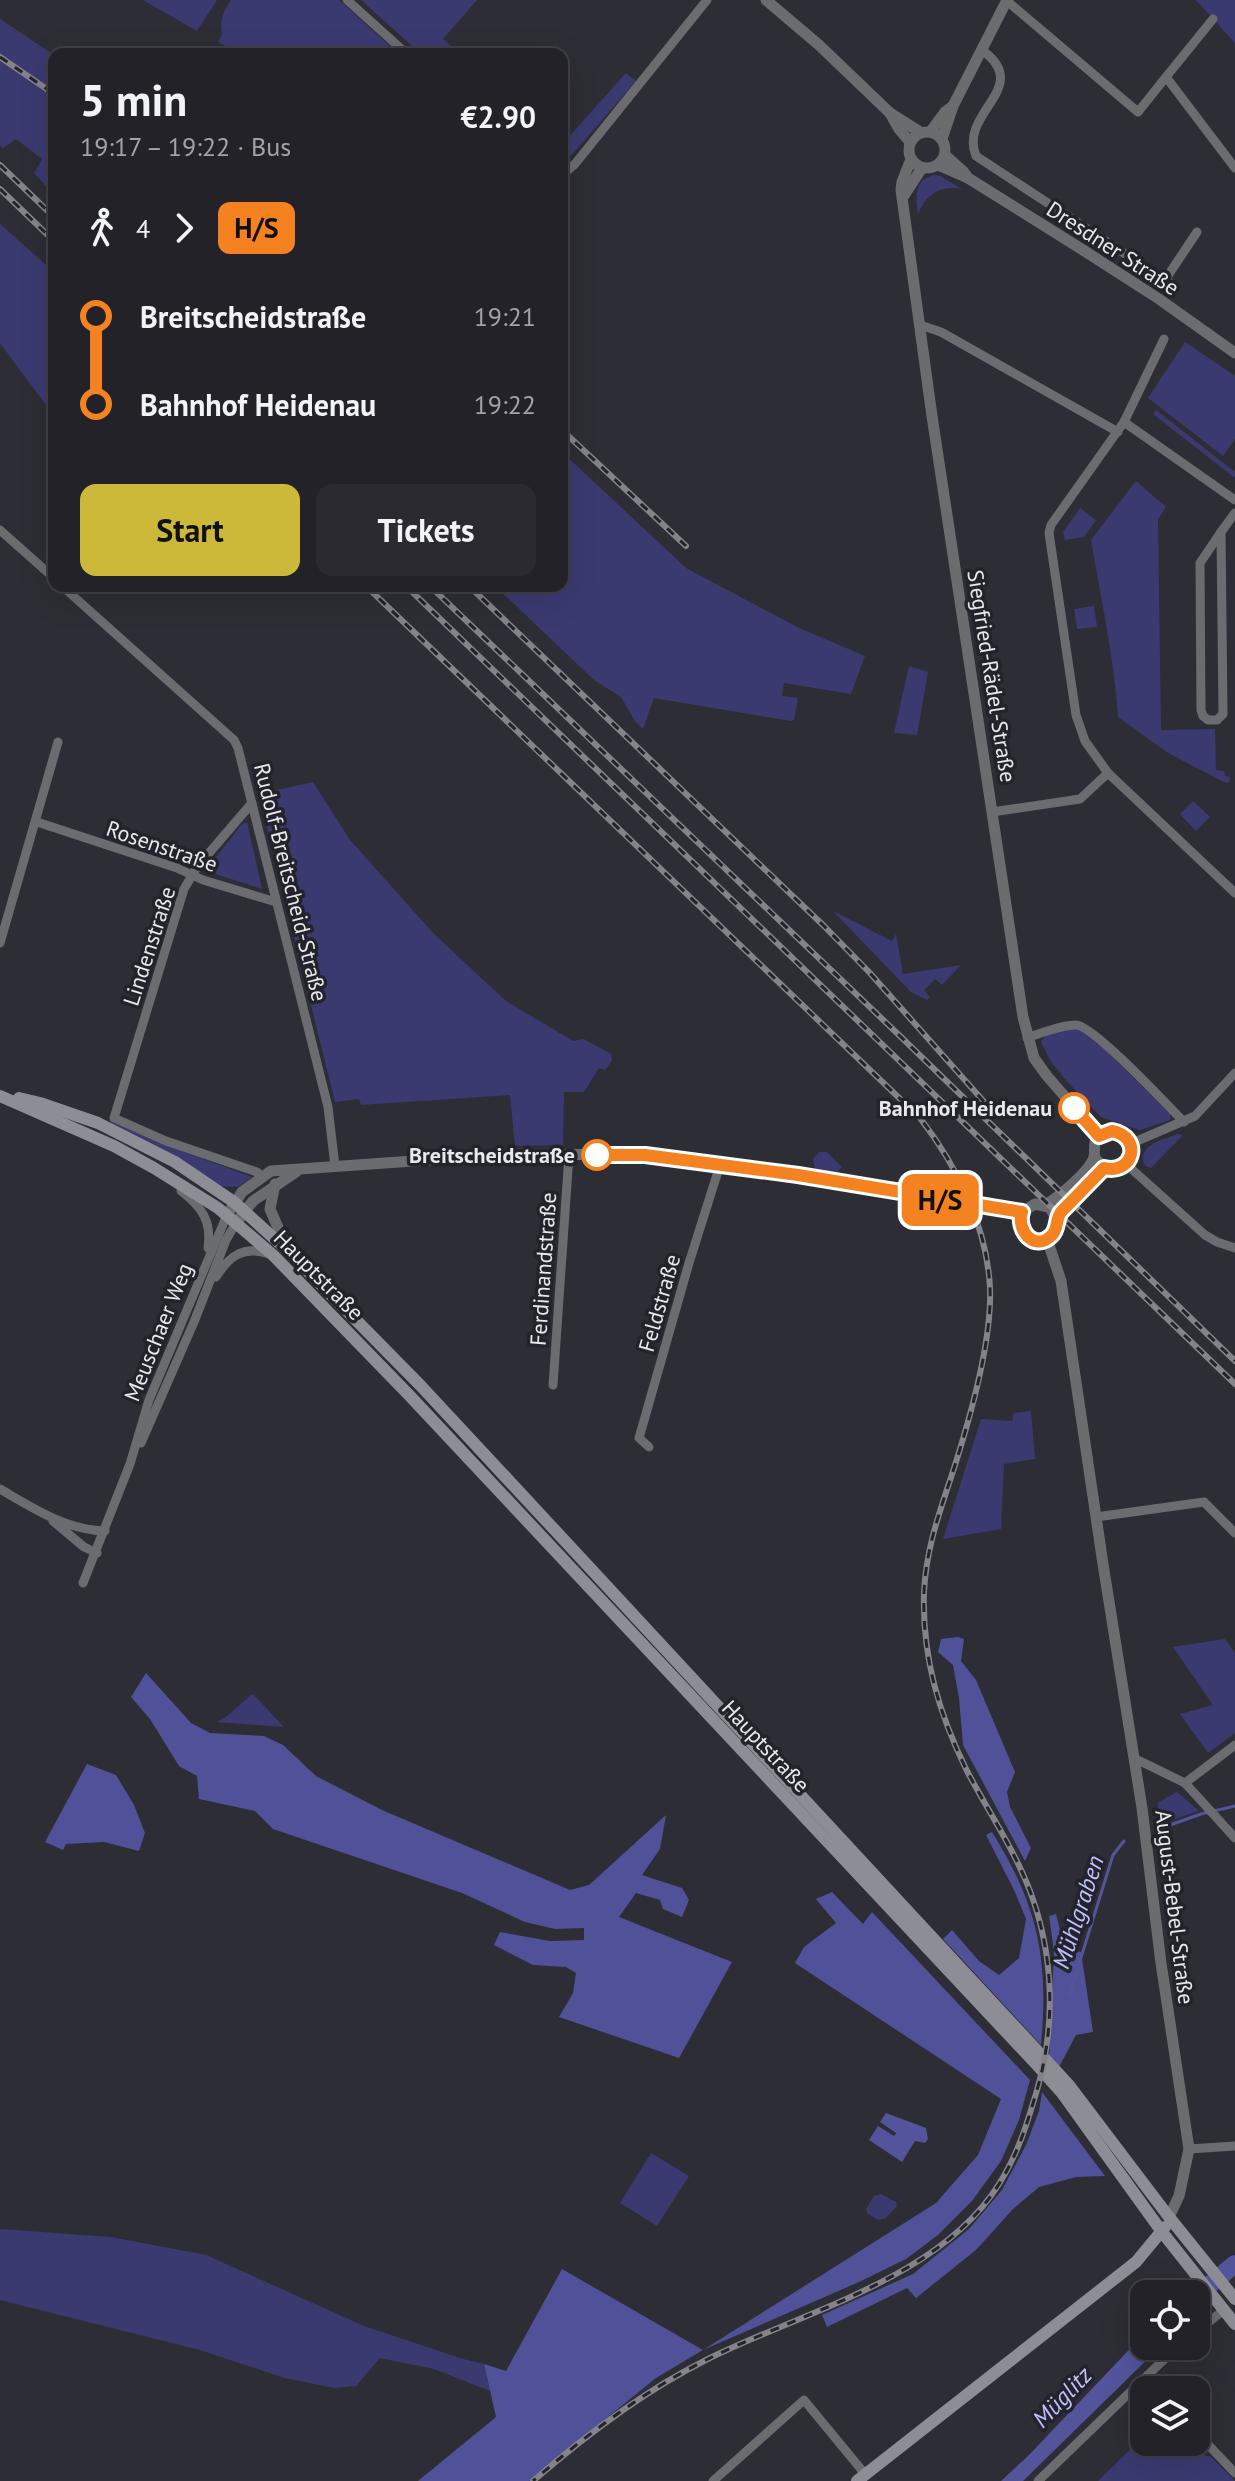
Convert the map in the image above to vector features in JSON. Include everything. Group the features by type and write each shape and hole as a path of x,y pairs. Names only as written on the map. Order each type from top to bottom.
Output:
{"main road":[{"path":"0,1095 114,1146 236,1216"},
{"path":"0,1095 40,1103 98,1123 175,1162 234,1202 236,1216"},
{"name":"Hauptstraße","path":"236,1216 287,1250 420,1385 1069,2085 1232,2295"},
{"name":"Hauptstraße","path":"236,1216 409,1395 1037,2065 1062,2093 1162,2232 1235,2324"},
{"name":"August-Bebel-Straße","path":"861,2478 1136,2262 1162,2232 1169,2217"}],"street":[{"path":"347,0 400,48"},
{"path":"568,170 707,0"},
{"path":"766,0 819,45 890,113 942,139"},
{"path":"890,113 910,142 909,153 914,164 932,168 941,160 945,147 942,139 953,106 1007,0 1138,112 1213,19"},
{"path":"982,50 994,58 1001,69 1002,82 973,133 972,146 976,156 1168,282 1197,232"},
{"path":"1166,77 1235,168"},
{"path":"910,142 926,132 953,106"},
{"name":"Siegfried-Rädel-Straße","path":"911,159 902,182 902,198 1027,1038 1034,1058 1043,1071 1099,1136"},
{"name":"Dresdner Straße","path":"941,160 1159,299 1235,353"},
{"path":"902,198 922,168"},
{"path":"920,325 941,332 1118,432"},
{"path":"1164,339 1124,422 1051,525 1049,533 1076,715 1085,741 1108,773 1235,893"},
{"path":"1124,422 1235,500"},
{"path":"1221,532 1223,714 1217,720 1208,720 1201,710 1200,563 1221,532 1235,513"},
{"path":"0,530 48,573"},
{"name":"Rudolf-Breitscheid-Straße","path":"69,592 234,740 244,766 328,1107 335,1166"},
{"path":"0,943 58,742"},
{"path":"992,812 1080,799 1108,773"},
{"name":"Lindenstraße","path":"252,803 191,876 184,889 114,1118 261,1176"},
{"name":"Rosenstraße","path":"37,822 276,902"},
{"path":"1027,1038 1077,1025 1086,1028 1184,1122"},
{"path":"1130,1144 1195,1116 1235,1073"},
{"path":"1045,1205 1058,1197 1087,1168 1094,1157 1093,1145 1099,1136 1117,1132 1125,1136 1130,1144 1131,1154 1126,1164 1116,1169 1104,1168 1094,1157"},
{"path":"234,1202 261,1176 271,1171 514,1154 645,1155 798,1175 1022,1212 1035,1204 1045,1205 1053,1210 1057,1218"},
{"name":"Ferdinandstraße","path":"553,1385 569,1155"},
{"path":"1126,1164 1205,1235 1235,1248"},
{"name":"Feldstraße","path":"649,1447 639,1438 720,1165"},
{"path":"154,1168 197,1203 205,1214 210,1231 207,1259"},
{"path":"1022,1212 1020,1228 1026,1237 1036,1241 1047,1239 1055,1230 1057,1218 1067,1204 1104,1168"},
{"path":"236,1216 275,1184 302,1169"},
{"path":"275,1184 270,1209 287,1250"},
{"name":"Meuschaer Weg","path":"83,1583 130,1464 149,1400 207,1259 236,1216"},
{"name":"Meuschaer Weg","path":"130,1464 204,1297 236,1216"},
{"name":"August-Bebel-Straße","path":"1047,1239 1061,1281 1142,1808 1189,2149 1179,2196 1169,2217"},
{"path":"204,1297 221,1268 236,1253 251,1250 273,1255"},
{"path":"0,1489 48,1516 74,1526 105,1531"},
{"path":"1096,1517 1204,1502 1235,1533"},
{"path":"48,1516 76,1541 97,1553"},
{"path":"1185,1783 1235,1745"},
{"path":"1134,1762 1140,1761 1185,1783 1235,1838"},
{"path":"1189,2149 1235,2146"},
{"path":"1210,2317 1220,2306"},
{"path":"1147,2376 1164,2360"},
{"path":"1038,2481 1130,2392"},
{"path":"713,2481 804,2400 861,2478"},
{"path":"1210,2447 1235,2473"}],"shaded area":[{"path":"143,0 217,0 197,31"},
{"path":"231,0 339,0 392,48 228,48 218,42 226,8"},
{"path":"361,0 477,0 443,39 454,48 414,48"},
{"path":"1196,0 1235,0 1235,43"},
{"path":"0,19 48,51 48,188 34,173 42,159 16,139 3,148 0,145"},
{"path":"626,73 636,81 568,159 568,138"},
{"path":"934,175 962,189 947,188 935,192 925,201 918,214 919,185"},
{"path":"0,224 48,267 48,408 0,343"},
{"path":"1185,342 1235,376 1235,439 1223,456 1148,398"},
{"path":"1156,410 1235,472 1235,478 1153,414"},
{"path":"568,458 686,568 799,628 865,656 851,694 784,683 782,696 798,698 794,720 791,721 654,698 643,729 621,697 594,680 501,592 568,592"},
{"path":"1136,481 1166,507 1158,519 1161,730 1215,729 1216,770 1224,771 1225,776 1230,777 1226,783 1168,753 1118,717 1091,540"},
{"path":"1080,508 1096,520 1084,537 1065,540 1063,532"},
{"path":"1094,606 1097,627 1077,629 1074,609"},
{"path":"909,666 928,672 917,735 894,733"},
{"path":"313,782 350,840 434,934 506,1001 573,1041 584,1039 611,1054 612,1061 605,1070 599,1068 584,1092 564,1092 563,1145 515,1146 510,1095 361,1105 359,1099 335,1102 259,794"},
{"path":"1193,801 1210,817 1196,831 1180,814"},
{"path":"247,822 262,889 212,873 211,864 242,824"},
{"path":"833,911 892,941 896,934 903,974 961,965 942,985 935,979 924,990 930,997 927,1000 911,992"},
{"path":"1076,1029 1086,1031 1170,1114 1170,1120 1140,1130 1101,1117 1064,1078 1041,1042 1052,1033"},
{"path":"112,1122 252,1177 238,1187 220,1186 107,1124"},
{"path":"1178,1134 1181,1137 1151,1168 1145,1166 1143,1159 1147,1148"},
{"path":"819,1152 827,1152 842,1167 836,1174 815,1170 813,1159"},
{"path":"1031,1411 1035,1459 1004,1464 1001,1529 943,1539 981,1419 1012,1421 1014,1413"},
{"path":"941,1639 964,1639 961,1661 976,1680 1015,1772 1007,1792 1010,1807 1031,1848 1025,1861 963,1745 953,1665 938,1652"},
{"path":"1225,1639 1235,1653 1235,1733 1208,1753 1180,1714 1213,1705 1173,1647"},
{"path":"146,1673 191,1723 210,1733 264,1736 283,1745 316,1776 382,1810 570,1890 589,1885 666,1815 660,1849 642,1875 682,1888 689,1900 682,1917 663,1909 660,1900 636,1893 619,1917 732,1962 679,2058 559,2017 573,1993 576,1973 566,1967 533,1965 494,1945 500,1932 550,1941 584,1940 584,1928 555,1929 525,1922 462,1893 273,1829 255,1811 199,1799 197,1776 179,1766 150,1719 131,1697"},
{"path":"253,1694 284,1727 217,1722"},
{"path":"87,1764 116,1775 134,1805 145,1833 139,1851 104,1842 66,1844 63,1850 45,1842"},
{"path":"1177,1792 1199,1811 1156,1825 1157,1803"},
{"path":"992,1832 1020,1884 1037,1934 1043,1986 1041,2045 943,1939 952,1930 979,1961 999,1975 1019,1958 1026,1919 986,1835"},
{"path":"832,1892 863,1924 872,1912 1030,2080 1019,2120 1001,2161 972,2201 938,2235 906,2259 703,2350 936,2203 978,2155 1001,2099 795,1963 804,1947 836,1923 816,1899"},
{"path":"1056,1914 1065,1949 1081,1952 1093,2032 1076,2035 1059,2067 1049,2059 1054,1951 1049,1916"},
{"path":"1042,2092 1105,2176 1076,2177 1039,2187 1013,2209 976,2250 916,2298 907,2288 827,2327 822,2315 913,2274 969,2229 1002,2190 1026,2145 1039,2111"},
{"path":"886,2113 926,2128 928,2139 925,2143 915,2141 902,2162 869,2140 878,2126 894,2136 896,2133 880,2122"},
{"path":"651,2153 689,2176 657,2226 620,2203"},
{"path":"881,2194 896,2202 897,2206 886,2218 878,2220 866,2209 874,2196"},
{"path":"0,2229 111,2237 206,2255 364,2326 484,2364 490,2391 434,2369 380,2358 356,2386 334,2388 285,2378 200,2350 0,2300"},
{"path":"562,2269 703,2350 656,2378 529,2481 418,2481 496,2417 484,2364 506,2371"},
{"path":"1130,2349 1130,2360 1147,2360 1023,2481 1001,2481"},
{"path":"1130,2450 1130,2456 1211,2457 1235,2481 1098,2481"}],"waterway":[{"name":"Mühlgraben","path":"1156,1830 1235,1806"},
{"name":"Mühlgraben","path":"1069,1996 1113,1855 1124,1841"},
{"name":"Müglitz","path":"1210,2285 1235,2264"}],"railway":[{"path":"0,57 48,90"},
{"path":"0,165 48,211"},
{"path":"0,189 48,235"},
{"path":"568,436 686,546"},
{"path":"372,592 920,1118 958,1177 983,1242 988,1265 990,1308 980,1375 928,1558 924,1593 926,1640 934,1685 948,1728 967,1771 1024,1875 1038,1915 1048,1965 1047,2040 1037,2090 1012,2161 999,2184 973,2217 942,2245 866,2290 683,2372 616,2415 533,2481"},
{"path":"412,592 1235,1384"},
{"path":"436,592 1235,1361"},
{"path":"475,592 824,926 986,1104"}],"bus line":[{"name":"H/S","path":"597,1155 645,1155 798,1175 1022,1212 1020,1228 1026,1237 1042,1241 1053,1234 1061,1212 1095,1176 1104,1168 1112,1170 1123,1166 1131,1154 1125,1136 1112,1131 1099,1136 1074,1108"}],"place":[{"name":"Bahnhof Heidenau","path":"1074,1108"},
{"name":"Breitscheidstraße","path":"597,1155"}]}
